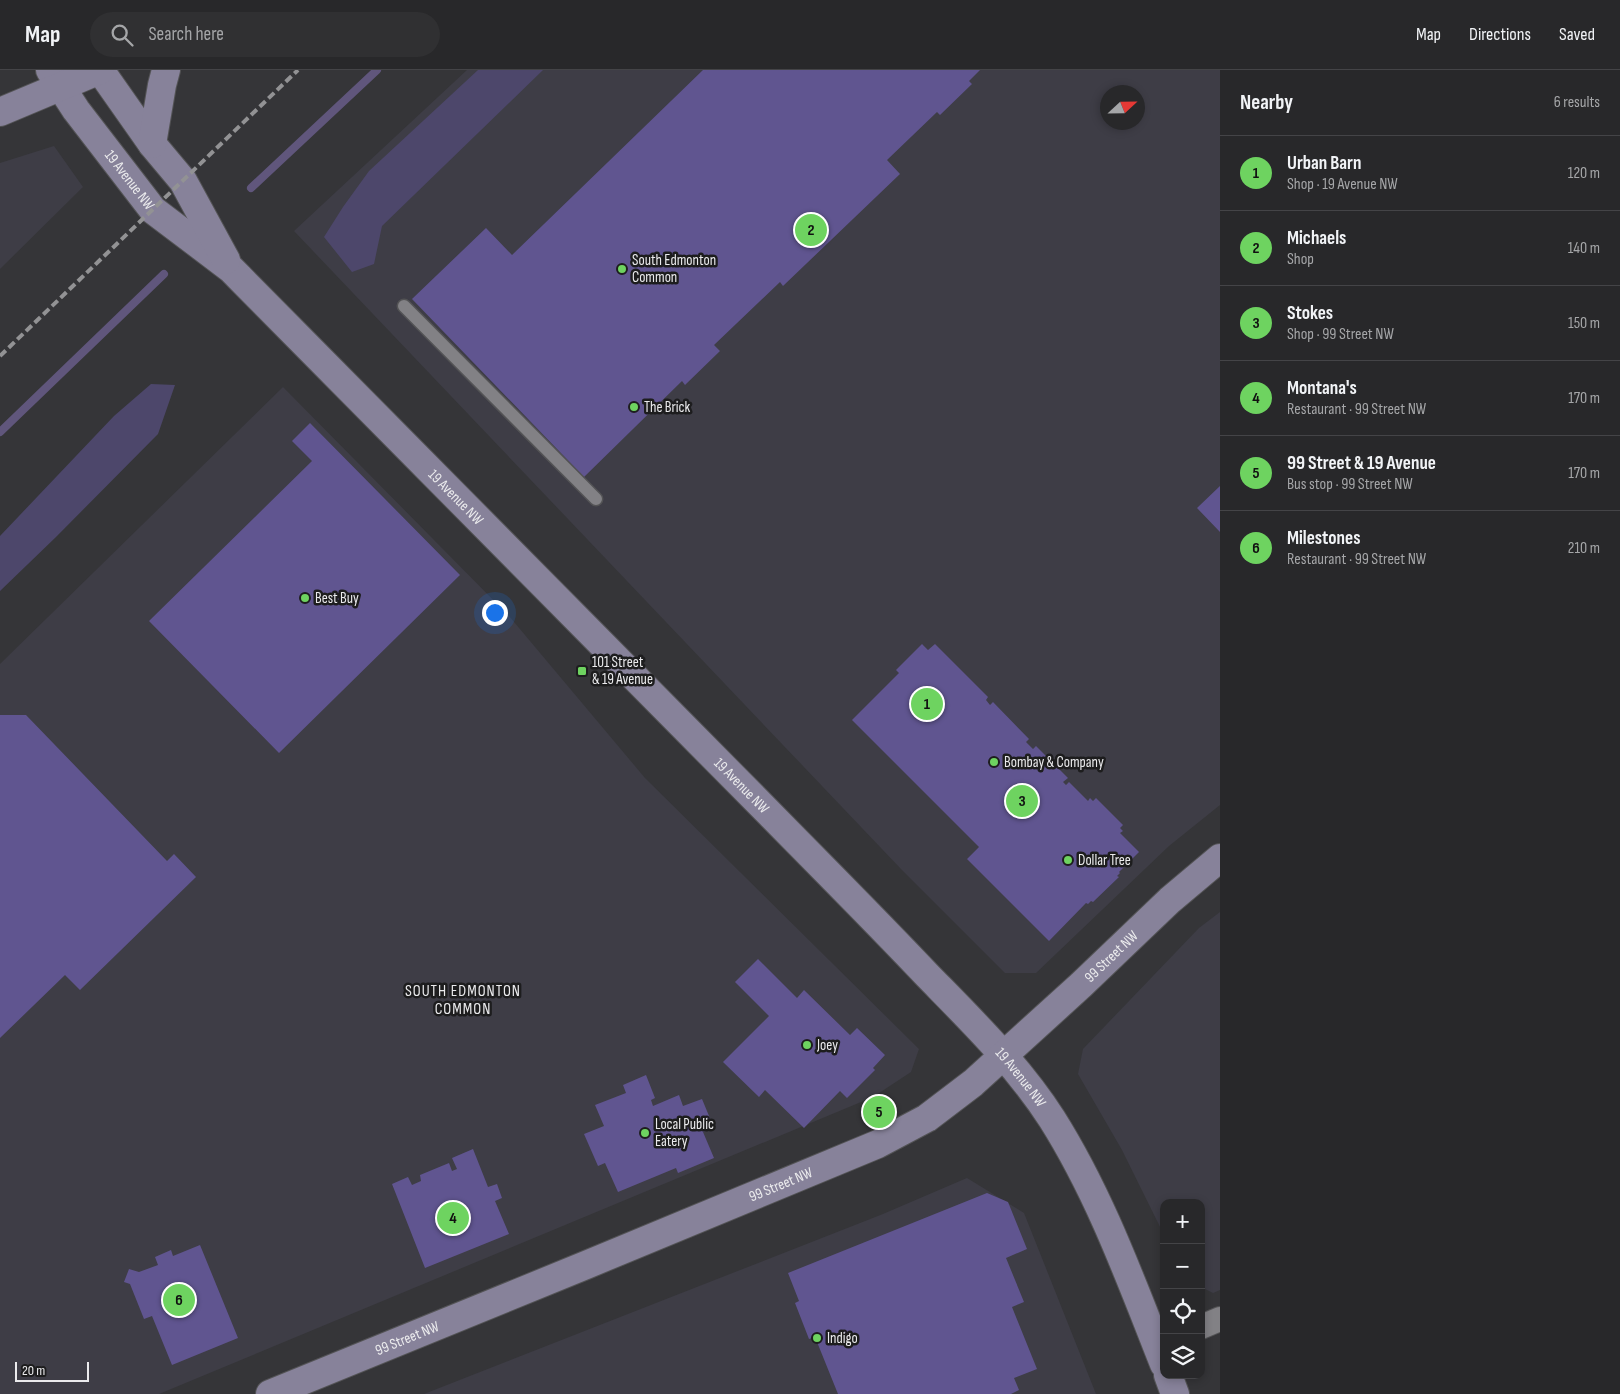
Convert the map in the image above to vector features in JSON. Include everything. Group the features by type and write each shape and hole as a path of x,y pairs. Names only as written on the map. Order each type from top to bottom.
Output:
{"street":[{"path":"0,112 56,78 100,70"},
{"name":"19 Avenue NW","path":"100,70 152,144 182,181 231,269"},
{"path":"152,144 166,70"},
{"name":"19 Avenue NW","path":"56,78 116,164 152,210 231,269 854,900 965,1014 1003,1056 1052,1119 1087,1180 1160,1348"},
{"name":"99 Street NW","path":"270,1394 586,1266 878,1144 927,1118 970,1086 1190,882 1220,858"},
{"path":"1205,1325 1220,1319"},
{"path":"1169,1379 1175,1394"}],"lane":[{"path":"404,306 596,499"}],"shaded area":[{"name":"South Edmonton Common","path":"467,70 1220,70 1220,805 1169,846 1036,973 1005,973 901,869 294,231"},
{"path":"478,70 543,70 382,226 374,264 352,272 324,237 369,171"},
{"path":"54,146 83,187 0,269 0,163"},
{"path":"151,384 175,385 158,434 0,591 0,536 114,416"},
{"name":"South Edmonton Common","path":"283,387 509,616 645,778 919,1049 911,1072 873,1097 159,1394 0,1394 0,664"},
{"path":"1220,912 1220,1290 1213,1293 1205,1289 1205,1199 1160,1199 1160,1227 1122,1150 1078,1074 1083,1049 1199,928"},
{"path":"967,1178 1024,1213 1096,1394 424,1394 883,1214"}],"building":[{"name":"South Edmonton Common","path":"703,70 980,70 969,81 972,84 940,115 937,112 887,160 900,174 783,286 780,282 714,345 720,351 685,385 682,381 584,477 412,299 486,228 512,255"},
{"name":"Best Buy","path":"310,423 460,575 279,753 149,621 312,461 292,441"},
{"path":"1220,486 1220,532 1197,508"},
{"path":"922,644 928,650 935,644 988,697 986,700 990,705 993,702 1029,739 1026,742 1033,749 1036,746 1068,778 1063,782 1066,785 1069,782 1088,801 1090,798 1093,801 1096,798 1123,825 1120,828 1123,831 1120,833 1139,852 1119,872 1117,876 1119,877 1093,902 1086,903 1049,941 967,859 979,847 852,720 899,673 896,670"},
{"path":"0,715 26,715 167,861 174,854 196,877 80,990 65,975 0,1038"},
{"name":"Joey","path":"758,959 797,998 804,990 850,1035 857,1028 885,1055 873,1068 875,1070 847,1098 840,1091 804,1128 765,1090 759,1097 723,1062 769,1016 735,982"},
{"name":"Local Public Eatery","path":"646,1075 655,1098 651,1100 653,1106 679,1095 683,1106 702,1099 714,1128 703,1132 714,1158 678,1173 676,1168 618,1192 605,1163 598,1166 584,1134 604,1126 595,1105 626,1093 623,1085"},
{"path":"473,1149 488,1187 497,1184 502,1198 495,1201 509,1234 425,1268 392,1184 408,1177 412,1185 421,1181 420,1175 449,1163 452,1171 457,1169 452,1158"},
{"path":"987,1193 1008,1202 1027,1249 1006,1258 1024,1302 1012,1307 1037,1369 1014,1378 1019,1390 1011,1394 838,1394 815,1337 809,1339 795,1303 799,1301 788,1273"},
{"path":"200,1245 238,1338 172,1365 152,1316 144,1319 130,1284 124,1282 129,1269 139,1272 158,1265 155,1257 171,1250 173,1256"}],"waterway":[{"path":"251,188 377,70"},
{"path":"0,432 164,274"}],"railway":[{"path":"0,356 298,70"}],"place":[{"name":"Michaels","path":"811,230"},
{"name":"South Edmonton Common","path":"622,269"},
{"name":"The Brick","path":"634,407"},
{"name":"Best Buy","path":"305,598"},
{"name":"101 Street & 19 Avenue","path":"582,671"},
{"name":"Urban Barn","path":"927,704"},
{"name":"Bombay & Company","path":"994,762"},
{"name":"Stokes","path":"1022,801"},
{"name":"Dollar Tree","path":"1068,860"},
{"name":"Joey","path":"807,1045"},
{"name":"99 Street & 19 Avenue","path":"879,1112"},
{"name":"Local Public Eatery","path":"645,1133"},
{"name":"Montana's","path":"453,1218"},
{"name":"Milestones","path":"179,1300"},
{"name":"Indigo","path":"817,1338"}],"district":[{"name":"SOUTH EDMONTON COMMON","path":"463,1000"}]}
